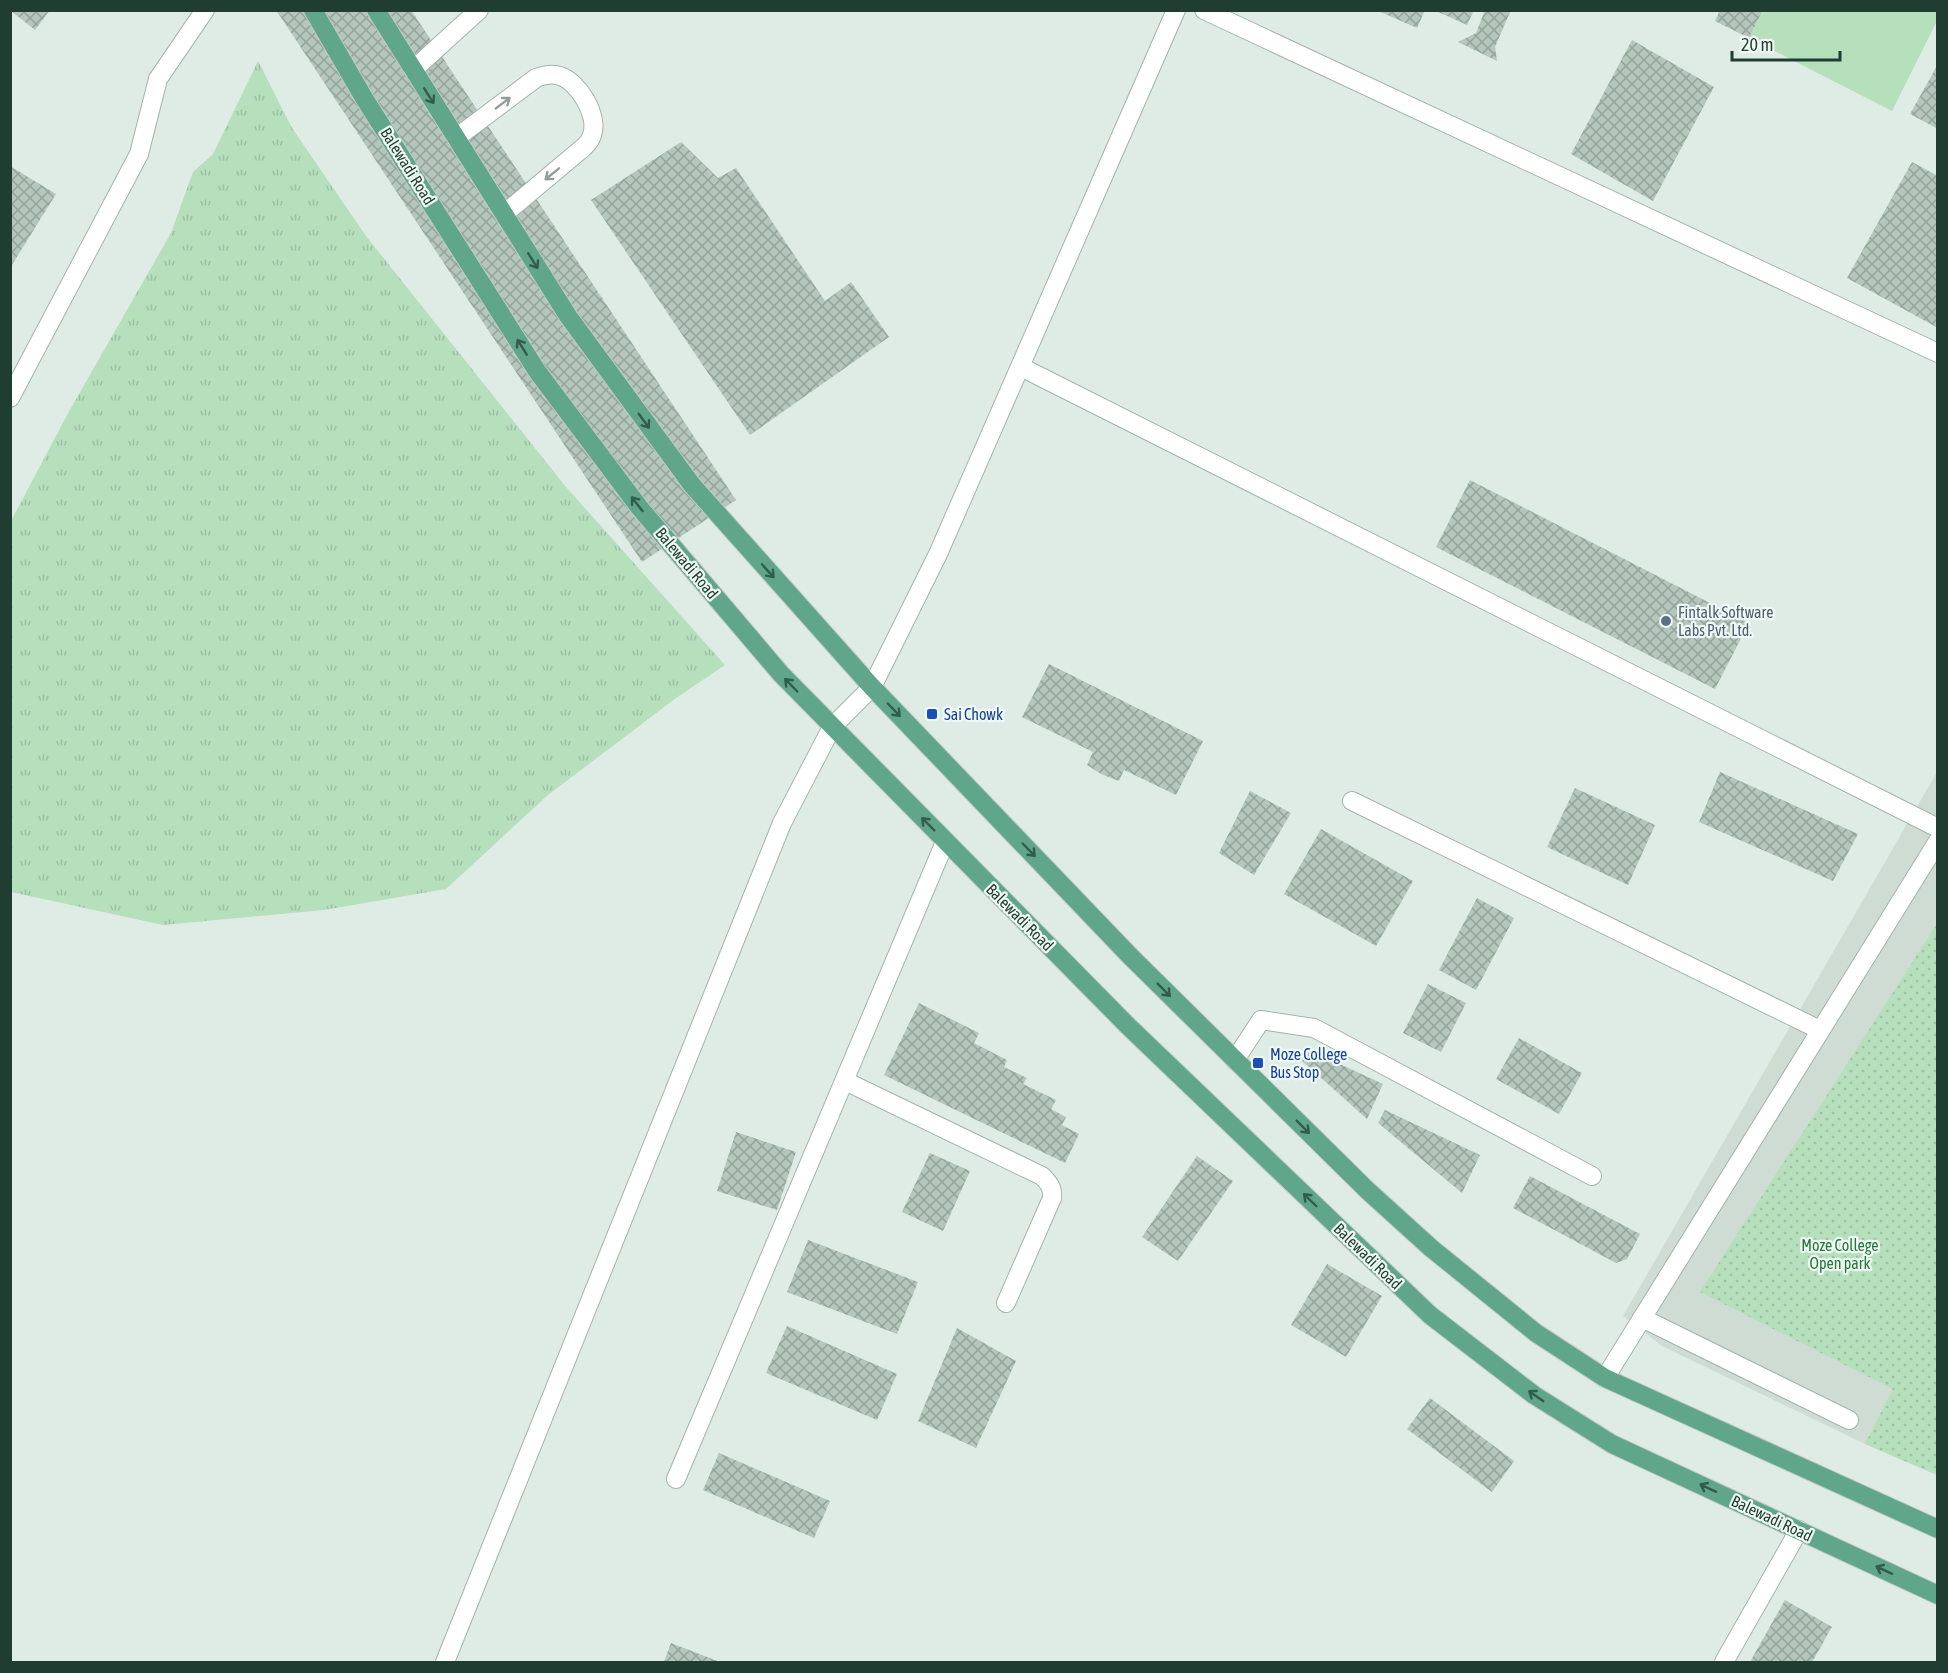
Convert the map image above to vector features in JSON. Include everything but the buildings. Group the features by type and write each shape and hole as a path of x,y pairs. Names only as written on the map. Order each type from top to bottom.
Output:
{"main road":[{"name":"Balewadi Road","path":"313,10 364,98 537,371 639,507 781,674 1128,1026 1430,1315 1534,1395 1612,1444 1938,1595"},
{"path":"376,10 568,316 686,477 872,687 1131,957 1366,1190 1431,1248 1536,1333 1605,1378 1938,1529"}],"street":[{"path":"10,398 139,154 159,79 205,10"},
{"path":"413,70 479,10"},
{"path":"445,1662 782,824 832,727 872,687 938,554 1176,10"},
{"path":"1204,10 1938,353"},
{"path":"456,138 536,78 547,74 562,76 575,87 590,107 594,122 592,136 584,147 504,214"},
{"path":"1021,367 1938,828"},
{"path":"1352,801 1820,1030"},
{"path":"1605,1378 1938,841"},
{"path":"676,1479 945,842"},
{"path":"1235,1060 1261,1020 1314,1028 1592,1176"},
{"path":"845,1081 1042,1176 1048,1181 1053,1189 1052,1198 1006,1303"},
{"path":"1642,1318 1849,1420"},
{"path":"1724,1662 1799,1530"}],"shaded area":[{"path":"1937,772 1937,1475 1865,1444 1662,1346 1623,1316"}],"green space":[{"path":"1763,11 1937,11 1937,21 1892,111 1749,38"},
{"path":"258,61 292,128 366,236 566,487 725,665 676,698 548,795 446,889 324,910 163,925 11,892 11,521 67,415 171,233 193,172 213,154"},
{"name":"Moze College Open park","path":"1937,924 1937,1475 1865,1444 1893,1389 1700,1292"}],"place":[{"name":"Fintalk Software Labs Pvt. Ltd.","path":"1666,621"},
{"name":"Sai Chowk","path":"932,714"},
{"name":"Moze College Bus Stop","path":"1258,1063"}]}
